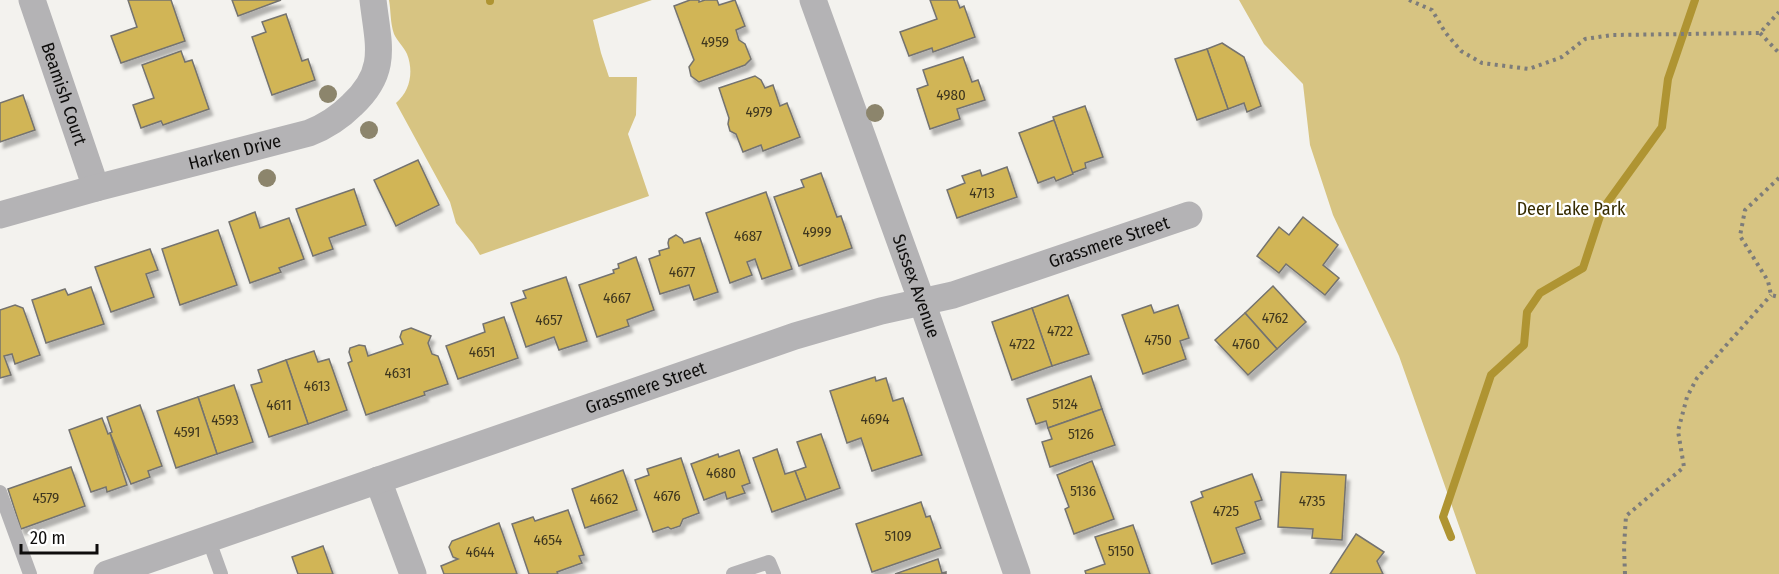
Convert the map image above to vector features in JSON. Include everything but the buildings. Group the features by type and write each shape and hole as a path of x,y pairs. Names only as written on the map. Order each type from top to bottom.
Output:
{"street":[{"name":"Beamish Court","path":"32,0 96,188"},
{"name":"Harken Drive","path":"0,215 326,127 364,94 377,71 378,44 373,0"},
{"name":"Sussex Avenue","path":"813,0 1017,574"},
{"name":"Grassmere Street","path":"107,574 795,336 880,311 953,295 1189,215"},
{"path":"378,480 413,574"}],"lane":[{"path":"0,492 30,574"},
{"path":"208,538 221,574"},
{"path":"733,574 770,562 774,574"}],"path":[{"path":"1409,0 1431,10 1461,51 1482,63 1529,69 1562,57 1585,39 1612,35 1760,33 1779,52"},
{"path":"1760,33 1779,12"},
{"path":"1771,295 1768,281 1740,236 1745,210 1779,178"},
{"path":"1771,295 1779,297"},
{"path":"1625,574 1626,516 1684,467 1678,431 1687,397 1697,378 1771,295"}],"green space":[{"path":"389,0 652,0 593,20 609,77 637,77 636,115 628,134 649,196 480,255 456,223 450,202 396,103 405,93 410,68 407,54 394,34"},
{"name":"Deer Lake Park","path":"1239,0 1779,0 1779,574 1476,574 1399,356 1333,215 1310,145 1303,84 1264,44"}],"waterway":[{"path":"1451,537 1443,517 1491,375 1524,345 1527,312 1540,293 1583,268 1602,210 1662,127 1668,79 1695,0"}]}
